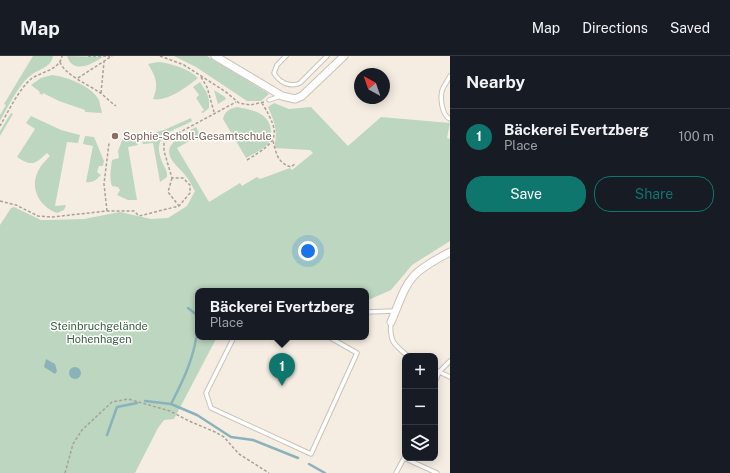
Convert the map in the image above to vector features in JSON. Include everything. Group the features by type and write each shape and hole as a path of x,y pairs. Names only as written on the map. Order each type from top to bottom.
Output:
{"street":[{"path":"215,56 282,96 295,99 302,96 344,56"},
{"path":"391,322 409,280 418,270 450,252"}],"lane":[{"path":"286,56 277,65 274,73 277,78 289,85 295,85 300,83 328,56"},
{"path":"450,76 442,92 443,111 450,119"},
{"path":"269,100 282,96"},
{"path":"369,312 396,311"},
{"path":"391,322 390,336 392,341 405,353"},
{"path":"232,340 206,393 211,408 312,454 357,353 334,340"},
{"path":"450,361 439,372 450,377"},
{"path":"396,473 403,461"},
{"path":"413,461 437,473"}],"path":[{"path":"0,126 30,80 55,67 60,62 62,56"},
{"path":"88,56 111,56"},
{"path":"78,78 111,56"},
{"path":"160,56 184,65 200,74 226,92 236,102 250,105 269,100"},
{"path":"101,93 104,61"},
{"path":"60,62 64,69 101,93 116,106"},
{"path":"200,74 207,87 214,112"},
{"path":"179,206 168,192 172,178 164,151 164,143 171,136 214,112 236,102"},
{"path":"262,103 272,122 274,131 273,141 277,157 284,163 291,166 296,163"},
{"path":"247,160 269,146 273,141"},
{"path":"107,211 104,184 109,143"},
{"path":"0,201 16,205 38,216 107,211 134,211 139,216 179,206 190,193 190,185 182,178 172,178"},
{"path":"65,473 73,444 82,430 112,402 128,399 165,410 215,432 224,437 239,454 269,473"}],"green space":[{"path":"33,56 53,56 52,60 47,66 26,80 0,121 0,115 6,105 4,104"},
{"path":"67,56 103,57 88,65 78,67 70,62"},
{"path":"174,56 207,56 269,94 261,101 247,101 196,67"},
{"path":"158,62 180,67 198,78 170,96 153,99 156,89 156,81 148,64"},
{"path":"52,75 72,80 91,90 99,100 102,113 85,112 85,110 59,101 43,93 42,95 31,85 41,78"},
{"path":"200,82 207,93 209,100 209,108 203,113 201,112 204,110 196,98 199,95 193,87"},
{"path":"214,90 225,97 226,99 218,104"},
{"name":"Steinbruchgelände Hohenhagen","path":"274,103 289,109 311,107 348,146 381,117 450,123 447,138 450,139 450,241 412,265 391,290 369,300 369,288 195,288 195,340 215,340 174,419 164,420 158,428 135,473 0,473 0,225 11,208 14,207 41,220 84,219 120,212 151,219 168,218 187,206 195,191 171,159 169,150 177,139 196,127 200,135 177,148 209,202 240,183 242,186 257,177 260,179 290,168 292,170 313,153 310,150 274,148 276,136 275,127 268,107"},
{"path":"237,107 255,111 268,121 270,126 271,136 269,143 246,158 223,119 228,111"},
{"path":"11,113 13,114 0,136 0,131"},
{"path":"31,116 61,130 80,135 78,143 67,142 55,206 66,205 64,210 57,213 44,205 37,194 35,187 37,173 50,156 47,153 33,163 26,162 17,157 35,129 26,123"},
{"path":"191,118 192,121 162,138 159,150 167,177 160,182 153,143 143,144 141,136 164,130"},
{"path":"85,136 94,137 104,161 103,166 99,166 97,172 101,175 93,182 86,182 93,146 83,144"},
{"path":"137,137 138,145 128,147 137,200 128,200 117,195 120,190 118,187 112,186 110,176 112,160 119,158 118,151 123,138"}],"water":[{"path":"46,359 55,364 57,371 55,374 44,367"},
{"path":"73,367 77,367 81,373 77,379 73,379 69,375 69,371"}],"waterway":[{"path":"188,308 195,313"},
{"path":"171,404 192,357 196,340"},
{"path":"145,401 171,404 197,415 231,437 253,440 298,458"},
{"path":"107,435 117,407 137,403"},
{"path":"309,464 325,473"}],"place":[{"name":"Sophie-Scholl-Gesamtschule","path":"115,136"},
{"name":"Bäckerei Evertzberg","path":"282,386"}]}
